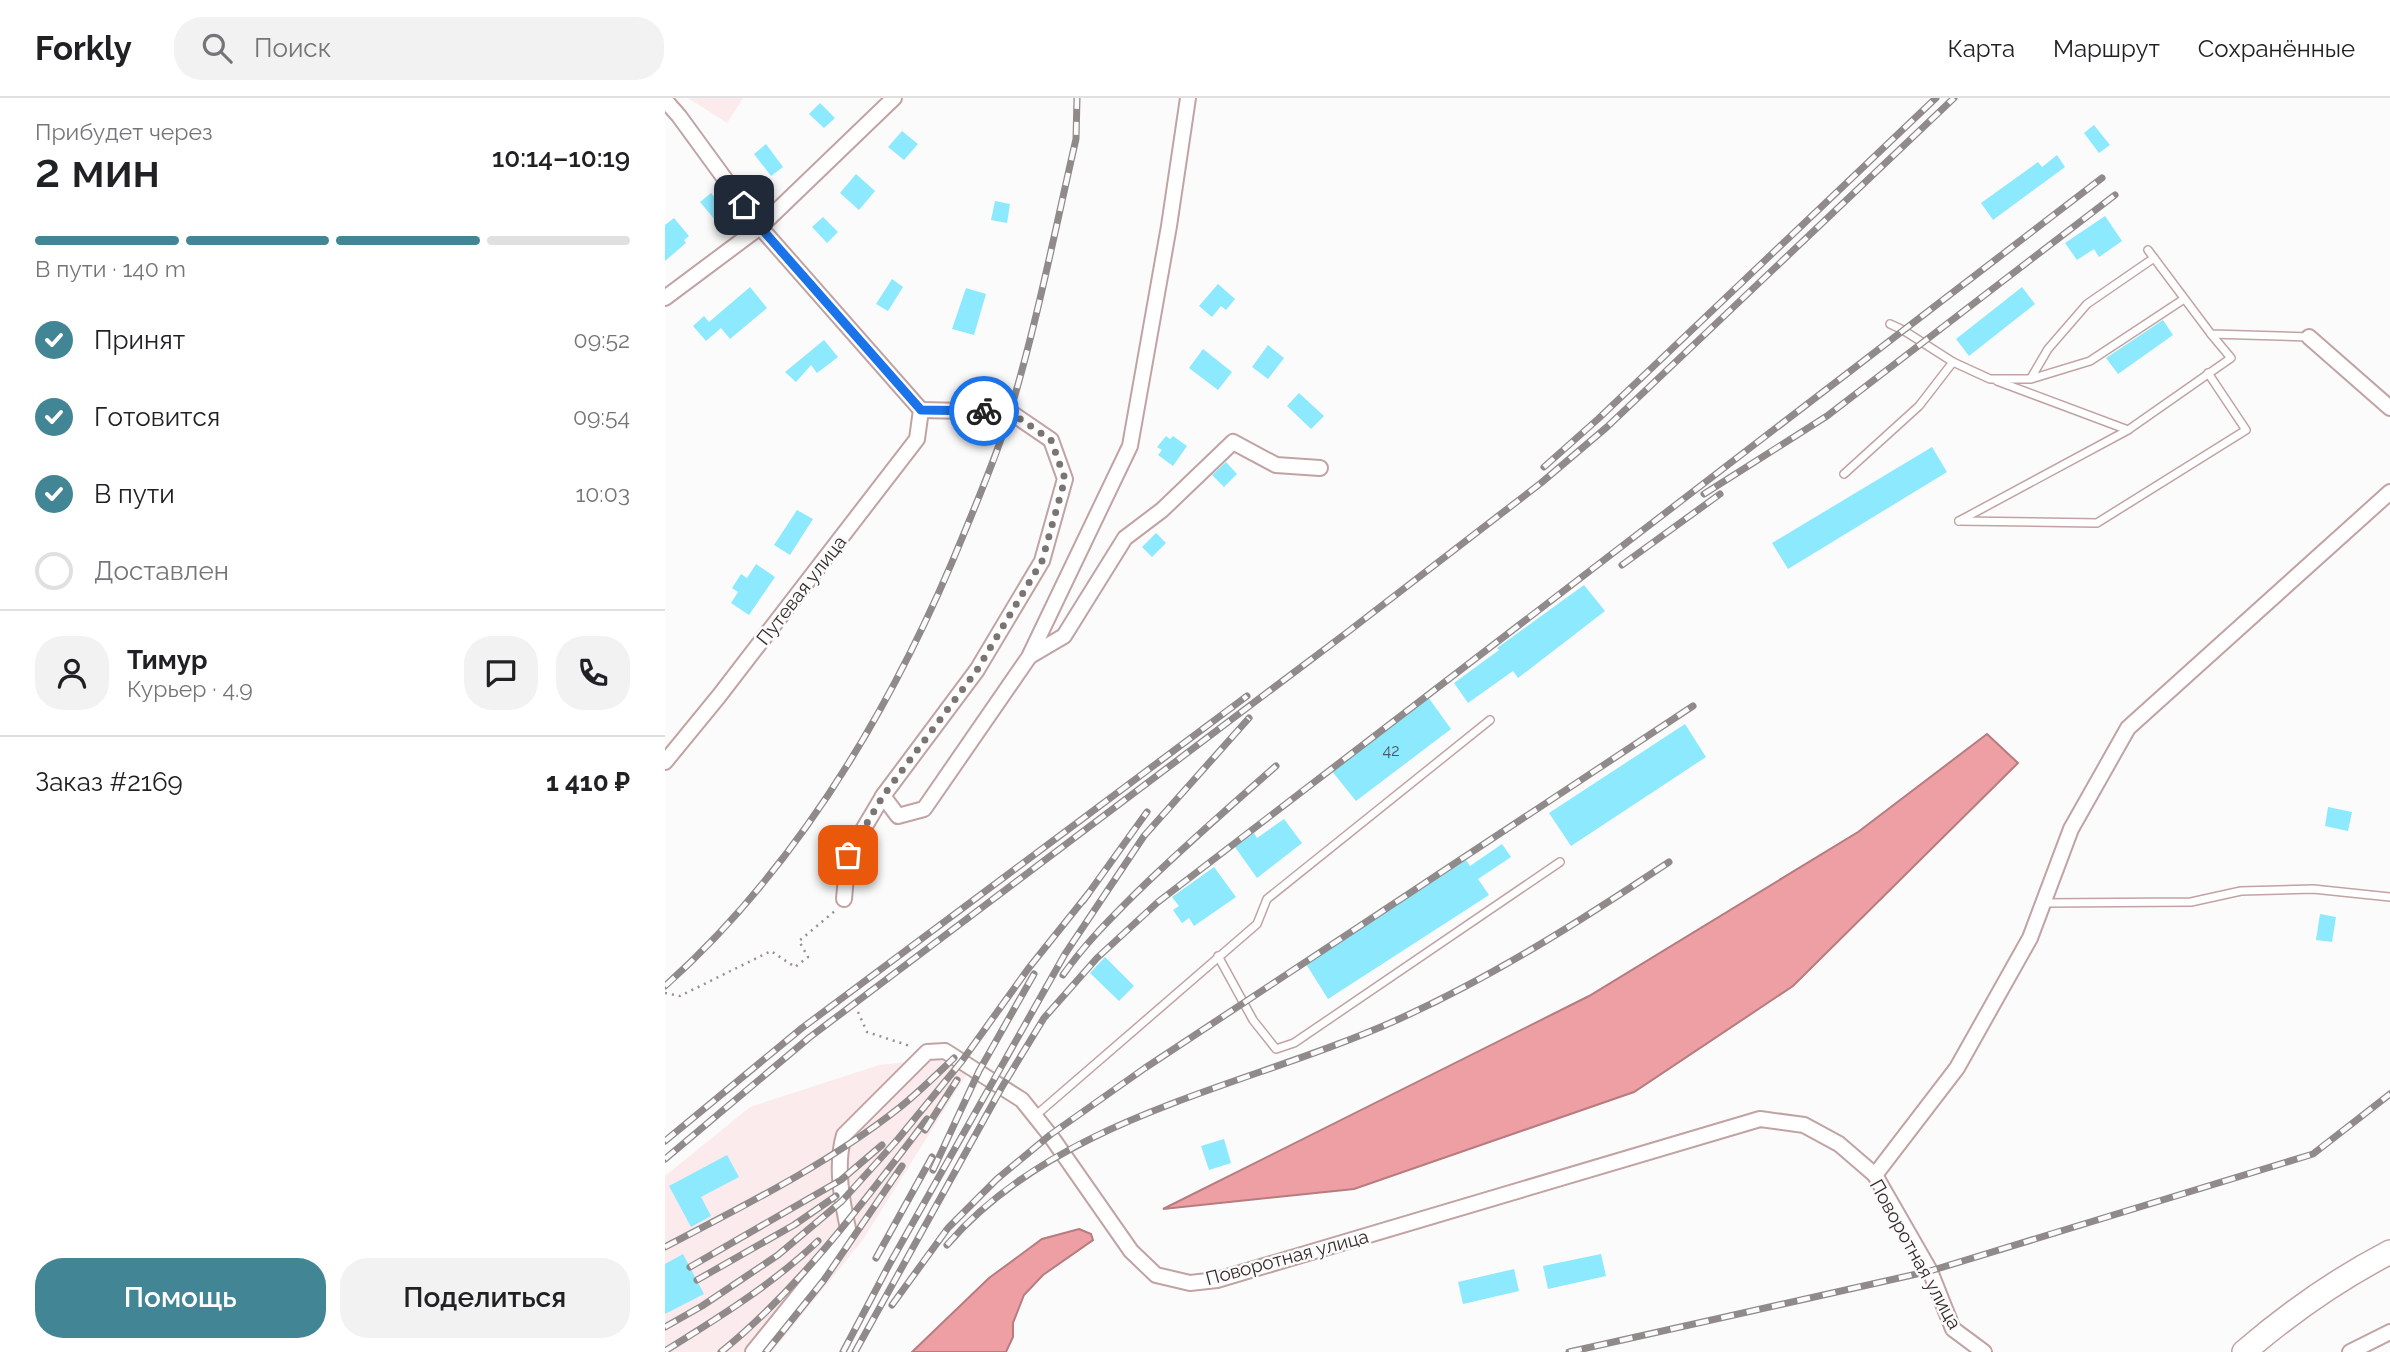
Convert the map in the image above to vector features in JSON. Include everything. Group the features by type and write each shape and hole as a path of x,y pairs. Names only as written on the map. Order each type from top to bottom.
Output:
{"main road":[{"path":"2244,1352 2312,1300 2361,1267 2390,1252"}],"street":[{"path":"665,298 760,227 894,98"},
{"path":"883,796 898,816 924,809 1029,657 1130,446 1169,226 1188,98"},
{"path":"665,100 760,227 921,410 1010,412 1051,440 1065,479 1042,561 977,670 883,796 848,855 844,898"},
{"path":"2309,337 2390,408"},
{"name":"Путевая улица","path":"665,762 917,439 921,410"},
{"path":"1029,657 1064,636 1125,538 1162,510 1233,442 1276,466 1320,468"},
{"path":"1875,1175 1957,1068 2030,938 2071,829 2128,727 2390,492"},
{"name":"Поворотная улица","path":"927,1052 945,1051 1021,1100 1131,1251 1156,1275 1190,1283 1217,1280 1760,1119 1804,1125 1839,1144 1875,1175 1930,1271 1953,1329 1984,1352"},
{"path":"753,1352 849,1233 842,1201 840,1149 844,1135 927,1052"},
{"path":"2350,1352 2390,1332"}],"lane":[{"path":"2148,250 2231,358 2209,373 2128,430 1959,521 2097,523 2246,430 2209,373"},
{"path":"2031,379 2048,349 2087,304 2154,258"},
{"path":"1990,379 2031,379 2090,361 2185,299"},
{"path":"1890,324 1954,362 1990,379 2128,430"},
{"path":"2210,334 2309,337"},
{"path":"1844,474 1919,406 1954,362"},
{"path":"1035,1116 1257,924 1268,899 1490,720"},
{"path":"1218,956 1254,1020 1276,1049 1294,1043 1560,862"},
{"path":"2044,903 2191,902 2241,891 2313,888 2390,897"}],"path":[{"path":"665,993 680,996 771,951 795,967 808,957 799,941 833,914 844,898"},
{"path":"858,1012 867,1032 927,1052"}],"shaded area":[{"path":"688,98 743,98 727,123"},
{"path":"1987,734 2018,763 1793,986 1634,1092 1354,1189 1163,1209 1589,996 1858,832"},
{"path":"943,1058 968,1072 862,1241 772,1352 665,1352 665,1176 750,1107 879,1065"},
{"path":"1079,1229 1091,1234 1093,1240 1043,1275 1024,1295 1013,1323 1013,1337 1006,1352 912,1352 989,1278 1042,1239"}],"building":[{"path":"820,103 835,118 824,128 809,114"},
{"path":"2094,125 2110,145 2099,153 2084,133"},
{"path":"902,131 918,144 904,160 888,147"},
{"path":"766,144 783,167 771,176 754,154"},
{"path":"2057,155 2065,167 1993,220 1981,203 2038,162 2042,167"},
{"path":"856,174 875,191 859,210 840,193"},
{"path":"711,193 726,211 715,220 700,202"},
{"path":"995,201 1010,204 1007,223 991,220"},
{"path":"2105,216 2122,241 2099,257 2094,249 2077,260 2065,243"},
{"path":"823,217 838,232 827,243 812,227"},
{"path":"674,218 689,236 684,240 686,243 665,261 665,225"},
{"path":"892,279 903,287 888,311 876,304"},
{"path":"1218,284 1235,299 1226,310 1221,306 1212,317 1199,306"},
{"path":"750,287 767,308 730,339 721,328 706,341 693,326 704,316 709,322"},
{"path":"2022,287 2035,304 1969,356 1956,339"},
{"path":"966,288 986,294 974,335 952,329"},
{"path":"2163,320 2173,335 2118,374 2106,358"},
{"path":"824,340 838,357 817,373 811,365 796,382 785,372"},
{"path":"1268,345 1284,358 1268,379 1252,367"},
{"path":"1203,349 1232,372 1218,390 1189,368"},
{"path":"1299,393 1324,416 1311,429 1287,406"},
{"path":"1166,436 1170,439 1173,436 1187,446 1173,466 1158,455 1162,450 1157,447"},
{"path":"1932,447 1947,472 1788,569 1772,543"},
{"path":"1226,462 1237,474 1224,487 1212,475"},
{"path":"797,510 813,519 790,555 774,545"},
{"path":"1156,533 1166,543 1152,557 1142,547"},
{"path":"756,564 775,577 749,615 731,603 738,592 732,588 741,574 747,578"},
{"path":"1584,585 1605,611 1518,678 1513,671 1468,703 1454,683"},
{"path":"1428,697 1451,729 1356,801 1331,770"},
{"path":"1685,724 1706,757 1571,846 1549,813"},
{"path":"2328,807 2352,812 2348,831 2325,826"},
{"path":"1284,819 1302,843 1257,878 1235,847 1254,833 1257,838"},
{"path":"1502,844 1511,857 1478,879 1489,895 1328,999 1306,964 1466,860 1470,866"},
{"path":"1214,867 1236,897 1194,926 1189,918 1182,923 1173,910 1179,906 1172,897"},
{"path":"2320,914 2336,917 2332,942 2316,940"},
{"path":"1105,957 1134,986 1119,1001 1090,973"},
{"path":"1224,1139 1231,1163 1209,1170 1201,1146"},
{"path":"727,1155 739,1177 701,1197 711,1216 691,1227 669,1186"},
{"path":"683,1254 704,1294 665,1314 665,1264"},
{"path":"1601,1254 1606,1276 1548,1289 1543,1266"},
{"path":"1514,1269 1519,1291 1463,1304 1458,1282"}],"railway":[{"path":"665,986 714,938 760,887 802,833 841,776 876,717 938,594 995,457 1020,378 1076,139 1077,98"},
{"path":"1544,467 1936,98"},
{"path":"665,1159 810,1037 1541,483 1607,427 1954,98"},
{"path":"855,1352 1002,1087 1044,1018 1097,958 1158,902 2102,178"},
{"path":"1704,494 1827,416 2115,195"},
{"path":"1622,565 1720,494"},
{"path":"665,1141 802,1028 1247,696"},
{"path":"892,1305 948,1228 997,1179 1050,1135 1145,1068 1693,706"},
{"path":"843,1352 889,1265 1065,954 1144,836 1249,718"},
{"path":"1063,975 1088,943 1134,895 1276,766"},
{"path":"1083,901 1147,812"},
{"path":"947,1245 992,1201 1044,1164 1100,1134 1159,1109 1341,1043 1399,1019 1537,946 1669,862"},
{"path":"665,1327 702,1306 778,1255 842,1201 898,1139 962,1061 1028,969 1088,894"},
{"path":"933,1170 979,1071 1034,974"},
{"path":"665,1247 785,1183 844,1147 899,1108 954,1058"},
{"path":"925,1130 957,1080"},
{"path":"1569,1352 1930,1271 2313,1154 2390,1094"},
{"path":"721,1352 805,1272 927,1119"},
{"path":"690,1267 841,1180 882,1145"},
{"path":"876,1258 932,1157"},
{"path":"766,1352 824,1280 902,1166"},
{"path":"697,1280 794,1225 836,1196"},
{"path":"665,1351 764,1286 818,1241"}],"way so far":[{"path":"848,855 883,796 977,670 1042,561 1065,479 1051,440 1010,412 984,411"}],"route":[{"path":"744,205 760,227 921,410 984,411"}]}
